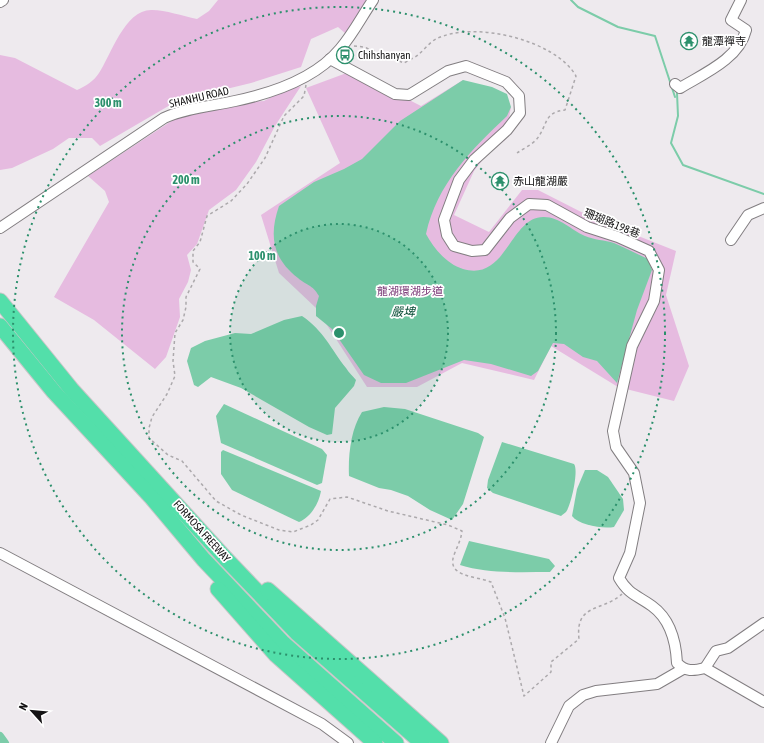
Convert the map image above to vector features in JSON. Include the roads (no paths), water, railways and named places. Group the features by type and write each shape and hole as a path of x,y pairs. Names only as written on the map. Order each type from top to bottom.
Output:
{"highway":[{"name":"FORMOSA FREEWAY","path":"0,301 72,390 184,511 225,558 297,633 422,743"},
{"name":"FORMOSA FREEWAY","path":"0,326 54,392 152,498 204,560 282,642 396,743"},
{"path":"152,498 166,531 276,655 374,743"},
{"path":"184,511 215,538 285,605 441,743"}],"street":[{"name":"SHANHU ROAD","path":"0,228 164,118 181,112 257,95 308,76 330,59 344,44 373,0"},
{"path":"675,84 680,88 722,63 744,40 746,30 731,20 741,0"},
{"name":"珊瑚路198巷","path":"330,59 395,94 409,95 448,71 466,66 506,82 519,96 520,113 507,130 474,160 459,180 444,220 447,235 454,246 472,251 485,250 510,218 530,204 547,205 587,227 618,236 649,251 659,270 654,302 632,346 613,431 616,447 634,473 640,503 630,553 620,578 626,590 662,615 676,647 677,663 683,669"},
{"path":"731,240 736,235 748,215 764,208"},
{"path":"0,553 322,724 348,743"},
{"path":"551,743 569,706 583,695 596,691 657,684 683,669 693,671 705,668 716,651 728,648 764,623"},
{"path":"705,668 764,702"}],"water":[{"name":"嚴埤","path":"463,80 492,87 507,94 511,107 507,116 468,155 457,169 438,199 426,234 446,260 463,269 478,270 489,266 499,258 523,227 533,219 544,217 560,221 585,236 614,243 648,259 652,270 637,310 617,383 597,361 583,357 564,344 553,343 538,371 531,376 491,364 464,360 406,383 381,383 364,375 332,329 316,316 316,306 319,296 312,287 301,281 289,270 278,254 275,245 274,227 279,206 314,182 344,169 362,159 400,121"},
{"path":"302,316 322,334 347,370 356,380 354,386 335,408 332,434 327,435 309,427 241,388 211,377 198,387 194,385 187,361 191,348 205,341 235,333 251,334 284,320"},
{"path":"224,404 322,449 327,455 322,483 317,485 221,443 216,416"},
{"path":"384,407 405,409 478,433 484,437 463,504 452,520 430,510 408,496 391,490 379,488 349,476 351,442 358,419 362,412"},
{"path":"502,442 574,464 576,473 574,488 566,512 561,516 493,493 487,488 488,480"},
{"path":"223,450 321,491 314,509 307,517 299,522 232,490 221,474 221,452"},
{"path":"585,470 597,470 608,477 623,499 624,510 614,527 591,526 580,522 572,516 577,489"},
{"path":"469,541 549,559 555,566 550,572 516,572 482,570 460,565"}],"waterway":[{"path":"571,0 578,7 618,27 655,36 675,97"},
{"path":"677,93 678,116 671,143 683,165 764,194"},
{"path":"0,736 5,743"}],"place":[{"name":"龍潭禪寺","path":"689,41"},
{"name":"Chihshanyan","path":"345,55"},
{"name":"赤山龍湖嚴","path":"500,181"}],"park label":[{"name":"龍湖環湖步道","path":"410,291"}]}
